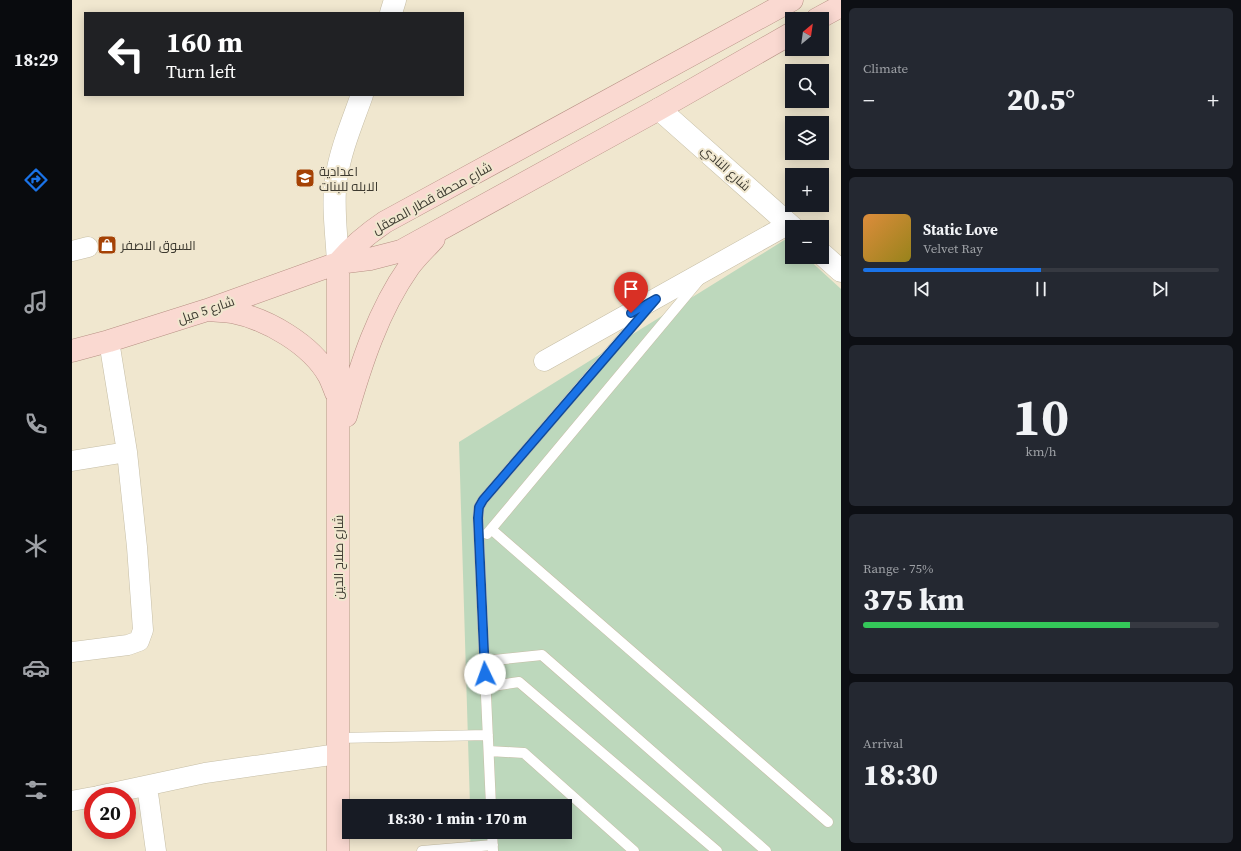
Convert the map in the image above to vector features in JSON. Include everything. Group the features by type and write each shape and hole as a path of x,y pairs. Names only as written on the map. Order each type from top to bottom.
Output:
{"main road":[{"name":"شارع محطة قطار المعقل","path":"338,264 348,251 360,240 385,222 792,0"},
{"path":"829,12 841,6"},
{"name":"شارع محطة قطار المعقل","path":"338,264 370,259 401,251 785,38"},
{"path":"338,442 354,388 374,333 387,304 410,265 448,225"},
{"name":"شارع 5 ميل","path":"72,351 207,310 338,264"},
{"name":"شارع صلاح الدين","path":"338,264 338,851"},
{"path":"207,310 232,312 274,327 290,336 307,349 320,362 329,377 339,401"}],"street":[{"path":"391,12 395,0"},
{"path":"338,264 335,182 339,163 362,96"},
{"name":"شارع النادي","path":"659,109 785,222"},
{"path":"544,361 710,268 785,229"},
{"path":"829,260 841,271"},
{"path":"72,652 128,645 139,641 143,630 137,547 127,452 109,341"},
{"path":"72,461 127,452"},
{"path":"136,788 338,746"},
{"path":"147,786 156,851"},
{"path":"72,801 84,799"}],"lane":[{"path":"480,543 710,268"},
{"path":"491,799 478,512 479,507 483,500 656,299"},
{"path":"491,529 828,822"},
{"path":"485,660 542,655 766,851"},
{"path":"486,687 519,682 717,851"},
{"path":"338,746 488,735"},
{"path":"489,751 524,753 634,851"},
{"path":"422,851 493,848"}],"green space":[{"path":"785,240 785,264 814,264 841,289 841,851 471,851 470,839 572,839 572,799 470,799 459,442"}],"place":[{"name":"اعدادية الابله للبنات","path":"305,178"},
{"name":"السوق الاصفر","path":"107,245"}],"route":[{"path":"485,674 478,518 480,503 656,299 631,313"}]}
